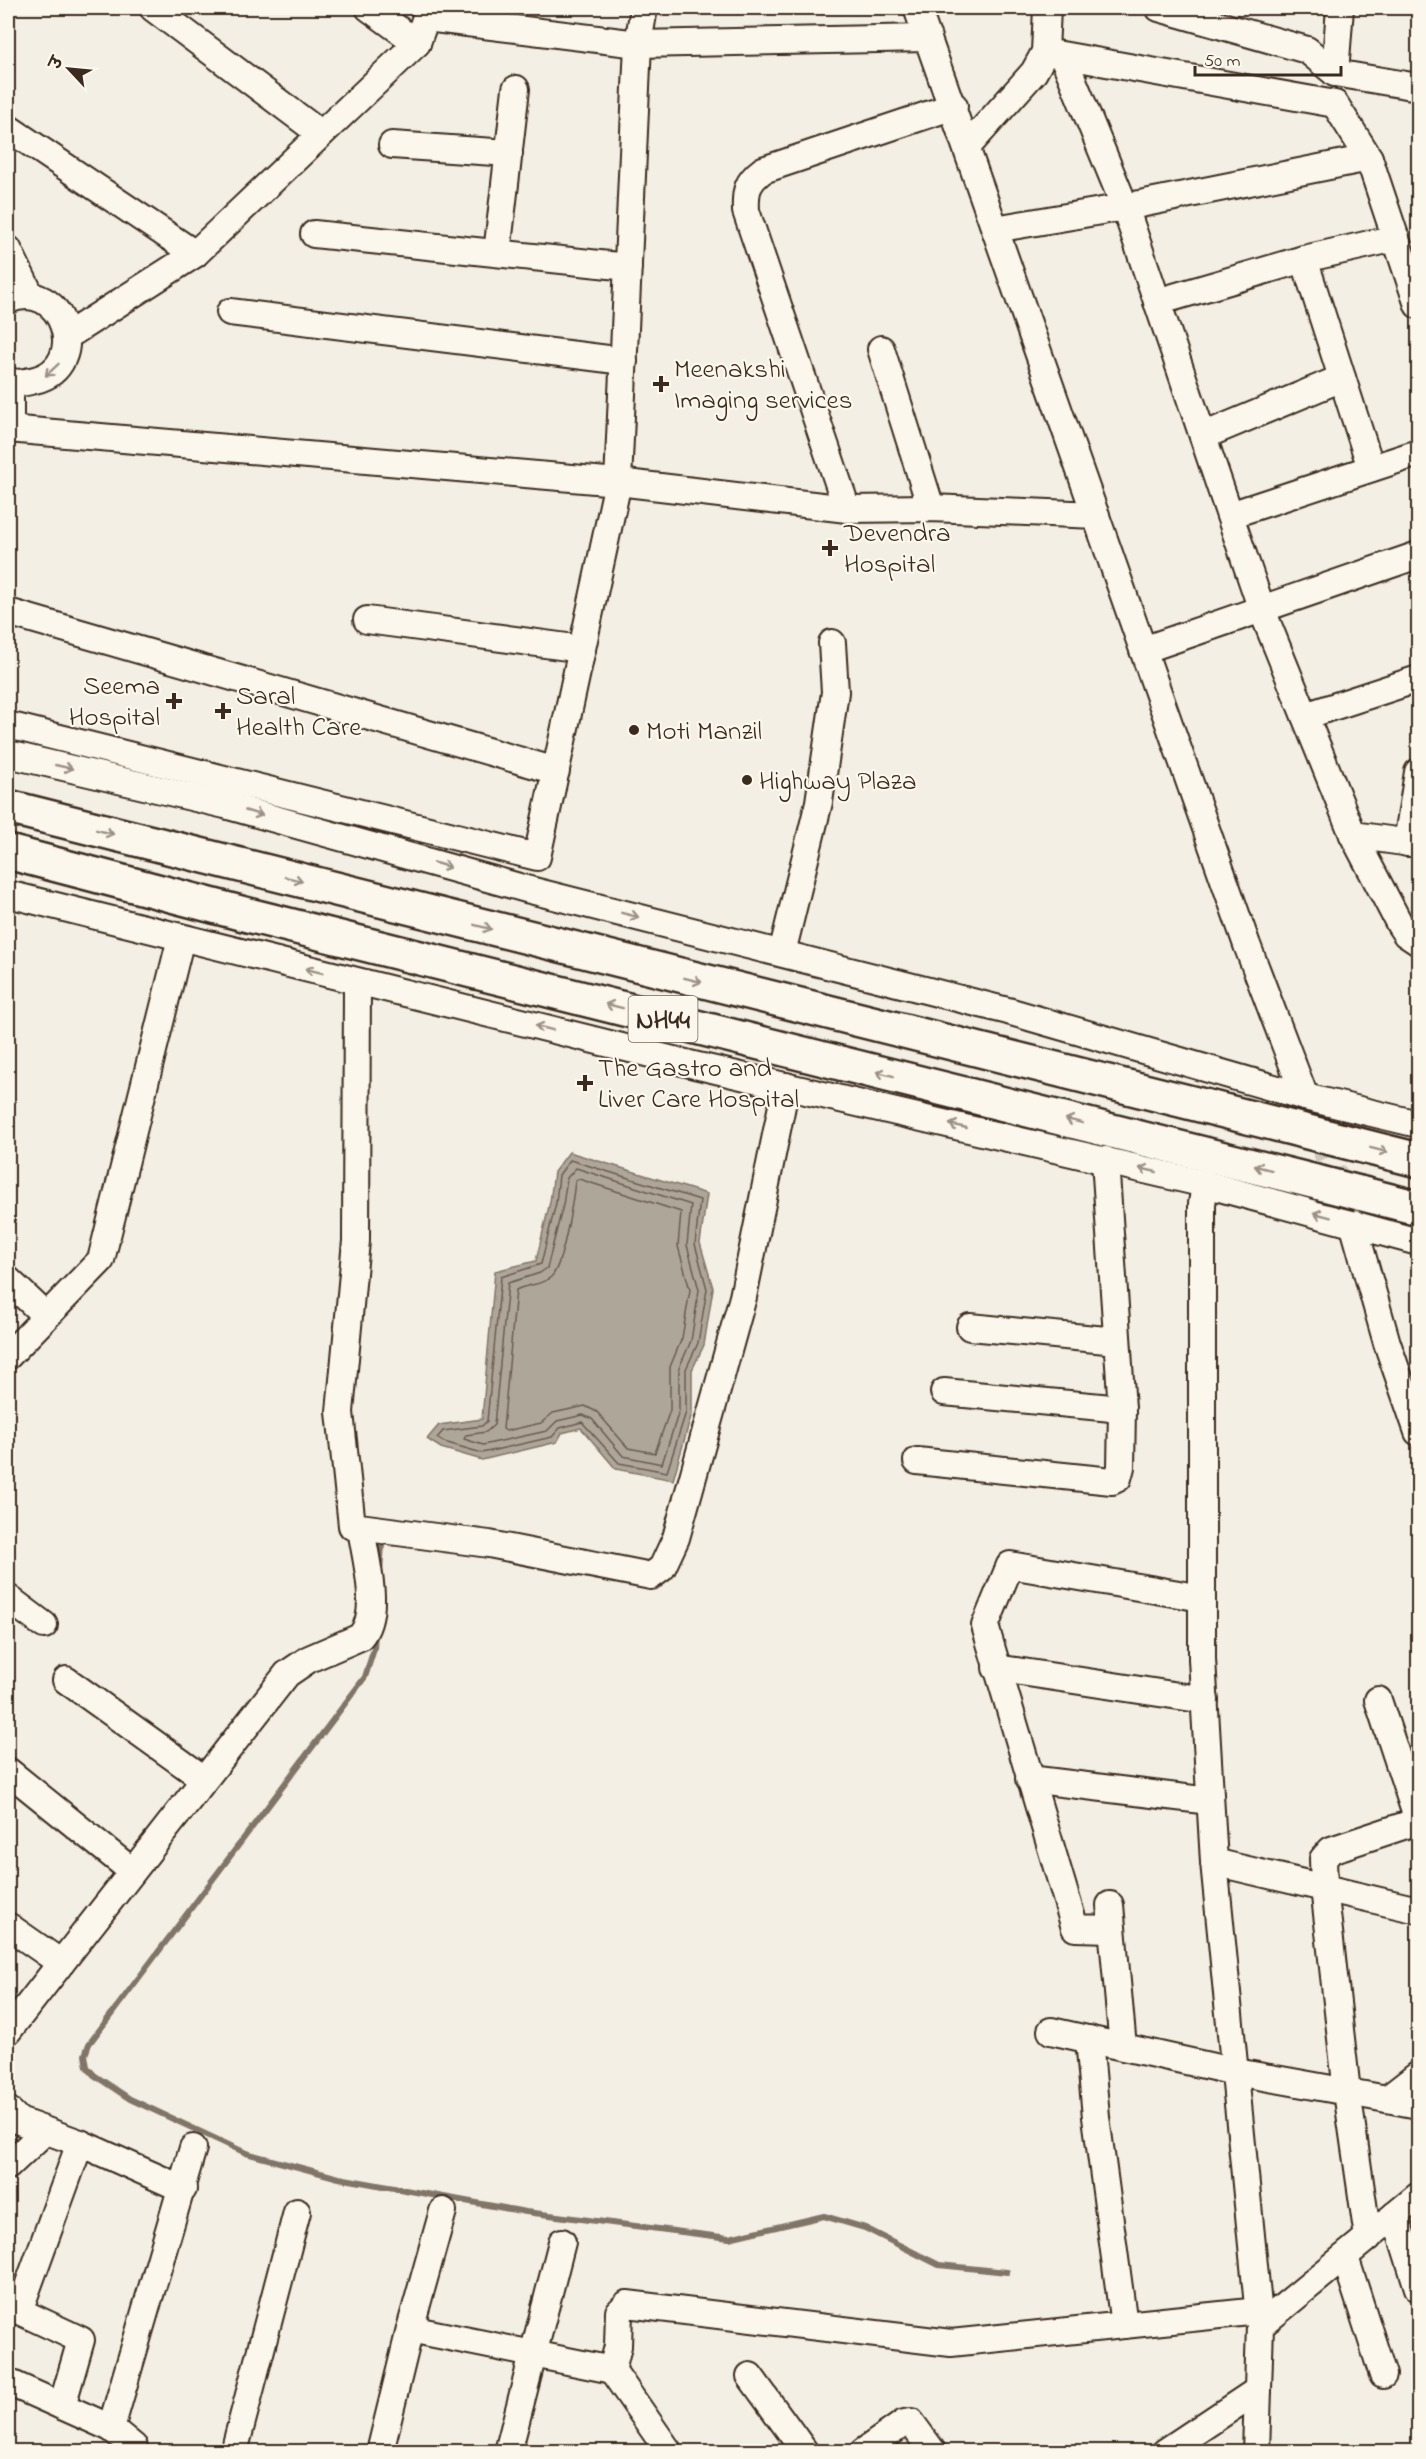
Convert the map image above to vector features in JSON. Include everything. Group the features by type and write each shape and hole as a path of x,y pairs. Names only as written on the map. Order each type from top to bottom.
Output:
{"highway":[{"name":"NH44","path":"8,807 1419,1160"},
{"name":"NH44","path":"8,852 260,918 1320,1183 1356,1208 1419,1208"}],"street":[{"path":"153,8 321,134"},
{"path":"369,8 417,43"},
{"path":"8,725 537,857 618,482 638,44 644,8"},
{"path":"917,8 954,106 995,229 1247,945 1305,1097"},
{"path":"1047,8 1054,54 1125,207 1262,610 1353,835 1400,925 1406,934 1419,942"},
{"path":"1159,8 1306,50 1335,73 1419,87"},
{"path":"1335,73 1340,8"},
{"path":"67,336 195,254 417,43 428,13 638,44 928,38"},
{"path":"968,147 1034,72 1054,54"},
{"path":"1054,54 1335,104 1369,158 1419,305"},
{"path":"496,253 516,89"},
{"path":"847,509 746,211 745,192 751,178 763,170 954,106"},
{"path":"8,128 195,254"},
{"path":"392,145 509,153"},
{"path":"995,229 1125,207 1369,158"},
{"path":"314,234 628,267"},
{"path":"1157,302 1304,259 1396,238"},
{"path":"8,249 19,298 46,302 60,315 67,336 62,360 47,377 19,384 9,381 9,429 618,482 847,509 931,508 1096,515"},
{"path":"1304,259 1371,468"},
{"path":"230,312 624,361"},
{"path":"881,349 931,508"},
{"path":"1203,436 1342,378"},
{"path":"1230,515 1419,453"},
{"path":"1143,650 1419,555"},
{"path":"8,612 556,771"},
{"path":"367,620 582,649"},
{"path":"782,953 819,802 835,692 832,643"},
{"path":"1305,716 1419,679"},
{"path":"8,754 225,805 530,890 1008,1011 1305,1097 1419,1124"},
{"path":"1353,835 1413,843 1419,772"},
{"path":"8,894 357,982 786,1086 1205,1184 1356,1208 1419,1242"},
{"path":"8,1356 101,1260 182,938"},
{"path":"357,982 356,1240 340,1412 352,1526 489,1544 651,1576 662,1568 676,1539 743,1297 786,1086"},
{"path":"917,1461 1112,1481 1118,1478 1121,1467 1122,1409 1104,1160"},
{"path":"1205,1184 1202,1204 1202,1598 1205,1700 1214,1862 1260,2318 1256,2451"},
{"path":"1356,1208 1387,1343 1419,1432"},
{"path":"8,1280 46,1317"},
{"path":"970,1328 1117,1341"},
{"path":"944,1392 1122,1409"},
{"path":"8,2031 287,1674 309,1659 360,1637 366,1631 372,1607 361,1528"},
{"path":"1123,2047 1111,1917 1075,1928 985,1626 1010,1565 1202,1598"},
{"path":"10,1605 44,1625"},
{"path":"996,1668 1205,1700"},
{"path":"66,1680 204,1779"},
{"path":"1368,2238 1347,2092 1323,1864 1327,1852 1419,1821 1378,1700"},
{"path":"8,1772 132,1871"},
{"path":"1029,1779 1210,1800"},
{"path":"1214,1862 1419,1910"},
{"path":"8,1926 61,1963"},
{"path":"1051,2031 1236,2072 1419,2106"},
{"path":"1089,2039 1096,2117 1124,2325"},
{"path":"1387,2099 1419,2075"},
{"path":"8,2110 19,2121 80,2143 183,2189"},
{"path":"8,2166 45,2131"},
{"path":"62,2406 81,2340 19,2311 80,2143"},
{"path":"111,2428 183,2189 193,2148"},
{"path":"612,2370 618,2346 619,2312 627,2304 951,2343 1124,2325 1260,2318 1346,2257 1419,2196"},
{"path":"380,2451 410,2329 443,2211"},
{"path":"234,2451 297,2212"},
{"path":"1395,2215 1419,2288"},
{"path":"508,2451 562,2242"},
{"path":"1346,2257 1383,2375"},
{"path":"410,2329 612,2370 669,2451"},
{"path":"750,2376 804,2451"},
{"path":"8,2382 111,2428 134,2447 132,2451"},
{"path":"1165,2451 1258,2390"},
{"path":"863,2451 904,2422 911,2422 933,2451"}],"water":[{"path":"569,1152 707,1194 700,1243 713,1288 704,1345 692,1370 692,1413 673,1480 616,1469 581,1428 562,1433 557,1442 482,1460 441,1448 427,1439 439,1425 482,1419 495,1271 536,1261 550,1202 554,1172"}],"waterway":[{"path":"380,1571 382,1545"},
{"path":"375,1630 374,1649 365,1677 89,2044 85,2055 87,2067 94,2075 130,2099 246,2153 339,2178 526,2212 729,2238 824,2216 865,2228 939,2265 1007,2272"}],"tunnel":[{"path":"1305,1097 1353,1223"}],"place":[{"name":"Meenakshi Imaging services","path":"661,384"},
{"name":"Devendra Hospital","path":"830,548"},
{"name":"Seema Hospital","path":"174,701"},
{"name":"Saral Health Care","path":"223,711"},
{"name":"Moti Manzil","path":"634,730"},
{"name":"Highway Plaza","path":"747,780"},
{"name":"The Gastro and Liver Care Hospital","path":"585,1083"}]}
